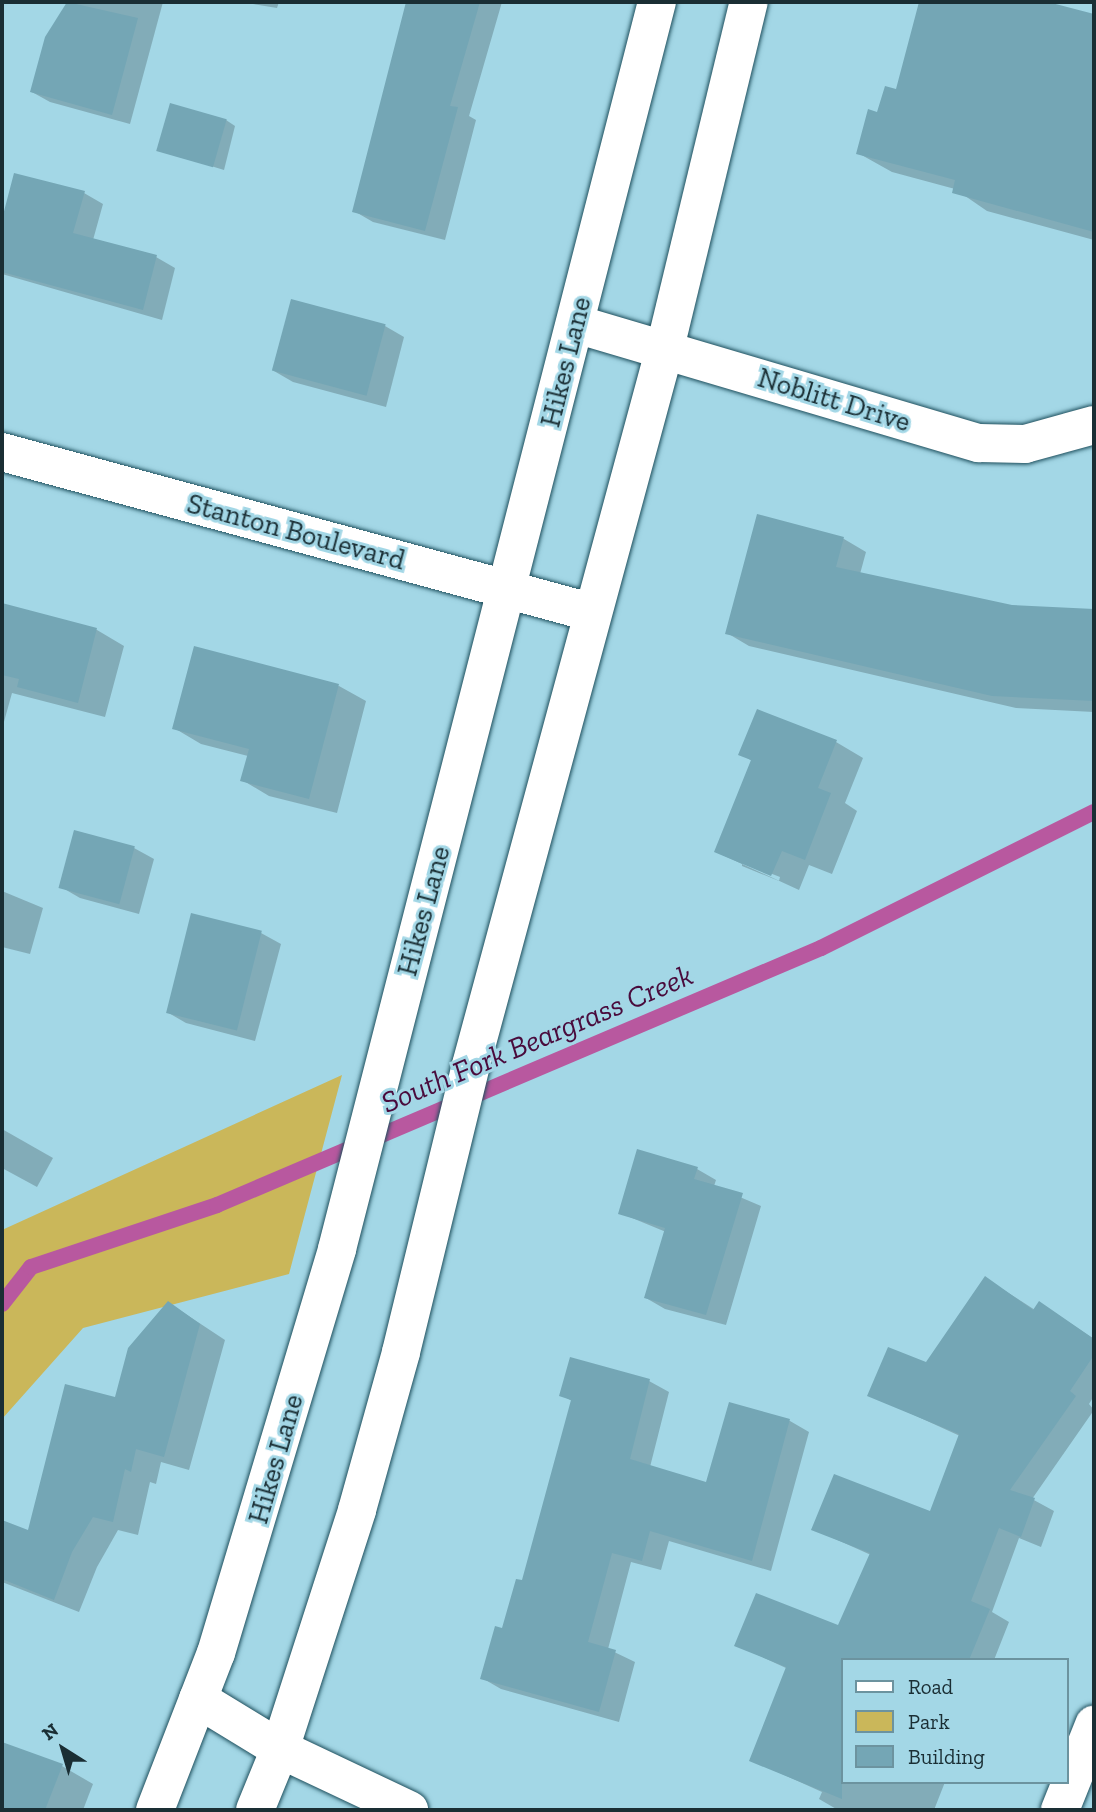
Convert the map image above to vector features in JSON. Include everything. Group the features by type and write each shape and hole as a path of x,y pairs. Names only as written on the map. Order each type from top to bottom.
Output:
{"main road":[{"name":"Hikes Lane","path":"155,1810 198,1699 254,1535 337,1248 657,2"},
{"path":"256,1810 280,1749 357,1510 590,612 665,348 749,2"},
{"name":"Noblitt Drive","path":"576,324 665,348 979,443 1025,444 1094,425"},
{"name":"Stanton Boulevard","path":"2,452 590,612"},
{"path":"198,1699 280,1749 409,1810"},
{"path":"1060,1810 1094,1725"}],"green space":[{"path":"342,1075 289,1274 83,1328 2,1419 2,1230"}],"building":[{"path":"67,2 138,18 112,115 30,92 45,37"},
{"path":"406,2 480,2 450,106 458,107 425,231 352,212"},
{"path":"919,2 1048,2 1094,14 1094,232 952,193 955,180 856,154 868,109 877,112 885,86 896,89"},
{"path":"170,103 227,119 213,167 156,151"},
{"path":"14,173 85,191 73,233 157,255 143,310 2,272 2,219"},
{"path":"291,299 386,324 367,396 272,370"},
{"path":"757,514 844,537 836,567 1012,605 1094,609 1094,701 992,696 725,634"},
{"path":"2,603 97,628 78,703 17,687 19,679 2,675"},
{"path":"194,646 339,684 309,799 240,781 249,749 172,729"},
{"path":"757,709 837,740 818,788 831,793 805,860 782,851 771,876 714,852 751,760 738,755"},
{"path":"74,830 135,846 119,904 58,888"},
{"path":"191,913 262,931 237,1031 166,1013"},
{"path":"637,1149 698,1167 694,1179 743,1193 706,1315 644,1298 665,1228 618,1214"},
{"path":"985,1276 1033,1310 1039,1301 1094,1339 1094,1355 1070,1391 1076,1396 1010,1490 1035,1498 1021,1537 999,1528 971,1601 990,1609 970,1658 841,1658 842,1799 749,1761 786,1667 734,1646 756,1593 838,1625 870,1553 811,1530 834,1474 930,1511 959,1434 867,1396 888,1347 926,1362"},
{"path":"168,1301 200,1324 164,1457 136,1449 131,1472 125,1469 113,1522 93,1517 72,1552 54,1600 2,1579 2,1520 28,1530 65,1384 115,1397 128,1348"},
{"path":"570,1357 650,1379 630,1459 706,1482 729,1402 790,1419 752,1561 650,1531 642,1561 612,1553 588,1642 616,1650 599,1712 480,1679 495,1626 502,1628 516,1579 522,1580 571,1400 559,1396"},
{"path":"2,1742 63,1764 45,1810 2,1810"}],"waterway":[{"name":"South Fork Beargrass Creek","path":"2,1304 31,1267 217,1205 821,948 1094,812"}]}
